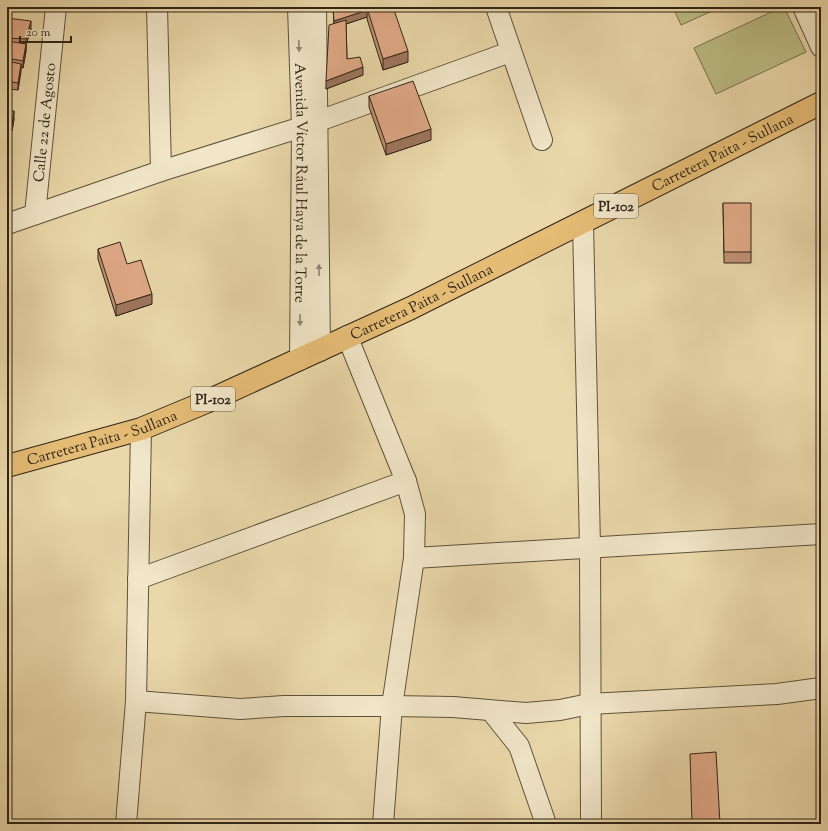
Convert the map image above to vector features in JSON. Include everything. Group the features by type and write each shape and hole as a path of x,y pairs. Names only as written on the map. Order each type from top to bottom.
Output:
{"main road":[{"name":"Carretera Paita - Sullana","path":"7,466 142,429 300,360 347,336 411,308 821,104"}],"street":[{"name":"Calle 22 de Agosto","path":"35,214 56,7"},
{"path":"157,7 161,171"},
{"name":"Avenida Víctor Rául Haya de la Torre","path":"298,7 310,124 300,360"},
{"path":"316,7 310,124 320,351"},
{"path":"496,7 510,52 542,140"},
{"path":"803,7 821,47"},
{"path":"7,224 161,171 310,124 510,52"},
{"path":"583,222 590,547 589,704 591,824"},
{"path":"347,336 406,481 415,514 414,558 392,706 383,824"},
{"path":"126,824 136,700 142,429"},
{"path":"138,579 406,481"},
{"path":"414,558 821,534"},
{"path":"136,700 240,709 284,706 392,706 453,707 526,713 560,710 589,704 777,694 821,688"},
{"path":"491,711 519,746 546,824"}],"green space":[{"path":"673,7 721,7 681,25"},
{"path":"784,7 806,52 716,94 694,48"}],"building":[{"path":"368,7 368,10 334,21 333,8"},
{"path":"393,7 408,51 383,59 367,8"},
{"path":"7,18 31,21 26,39 7,38"},
{"path":"346,20 347,59 360,57 363,67 326,81 329,25"},
{"path":"7,41 26,44 23,61 7,58"},
{"path":"7,61 21,64 18,83 7,81"},
{"path":"413,81 431,129 386,144 369,96"},
{"path":"7,111 14,111 12,124 7,122"},
{"path":"723,203 751,203 751,252 724,252"},
{"path":"120,242 127,264 141,260 152,294 116,305 98,249"},
{"path":"716,752 720,824 692,824 690,754"}]}
